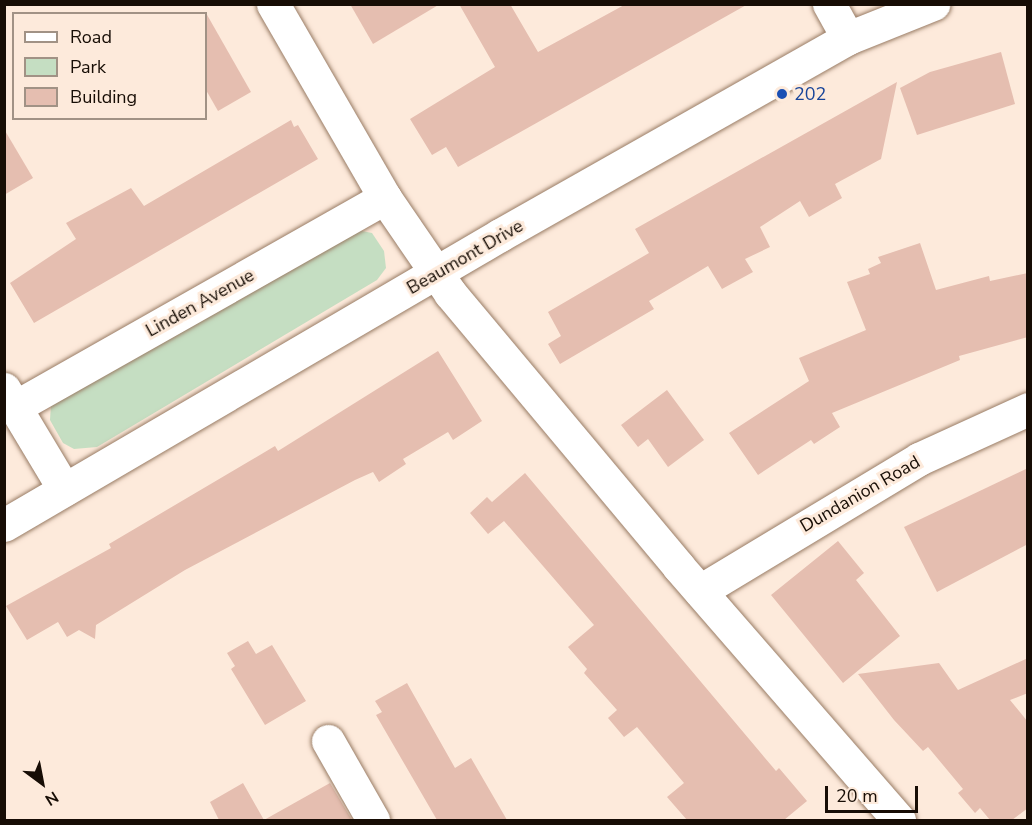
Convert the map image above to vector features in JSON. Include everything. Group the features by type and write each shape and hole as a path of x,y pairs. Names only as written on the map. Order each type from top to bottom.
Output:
{"street":[{"path":"273,4 385,198 437,273 700,591 899,820"},
{"path":"830,4 848,38"},
{"name":"Beaumont Drive","path":"4,525 437,273 848,38 933,4"},
{"name":"Linden Avenue","path":"10,398 385,198"},
{"path":"10,398 64,489"},
{"name":"Dundanion Road","path":"700,591 919,459 1028,409"},
{"path":"328,741 374,820"}],"green space":[{"path":"357,230 372,233 384,251 386,268 377,280 97,447 74,449 63,443 50,420 51,405"}],"building":[{"path":"350,4 440,4 373,44"},
{"path":"459,4 510,4 538,52 626,4 748,4 458,167 446,147 432,155 410,119 495,67"},
{"path":"207,15 251,92 218,111 207,92"},
{"path":"1001,52 1015,104 917,135 900,88 930,72"},
{"path":"897,82 881,159 835,184 842,198 809,217 800,201 760,227 770,247 745,259 753,272 722,289 708,266 649,301 654,309 560,364 548,344 561,336 548,312 649,253 635,229"},
{"path":"291,120 294,127 298,125 318,159 34,323 10,283 76,239 66,223 131,188 144,206"},
{"path":"4,129 33,178 4,195"},
{"path":"920,243 936,290 989,276 990,281 1028,273 1028,337 959,356 960,360 832,413 840,427 814,444 811,440 758,475 729,433 809,381 799,358 866,330 847,282 870,274 868,269 881,263 878,257"},
{"path":"438,351 482,421 453,440 448,432 403,459 406,464 379,482 373,472 355,480 185,570 96,625 95,639 79,630 67,637 58,622 27,640 6,606 111,548 109,544 275,446 278,451"},
{"path":"667,390 704,440 668,467 648,439 638,447 621,425"},
{"path":"1028,468 1028,544 937,592 904,527"},
{"path":"525,473 776,771 779,768 807,801 784,820 687,820 667,797 684,783 637,727 624,737 608,718 617,710 584,673 587,669 568,647 594,625 504,521 488,534 470,513 487,497 492,502"},
{"path":"838,541 864,573 856,580 900,636 843,683 771,595"},
{"path":"248,641 256,654 272,645 306,701 265,725 231,669 235,666 227,653"},
{"path":"1028,658 1028,693 1010,700 1028,722 1028,808 1012,820 990,820 980,808 975,813 958,793 963,789 928,747 923,751 894,720 858,674 939,663 958,690"},
{"path":"407,683 455,768 471,758 507,820 437,820 376,715 382,712 375,701"},
{"path":"243,783 264,820 219,820 210,802"},
{"path":"330,783 352,820 264,820"}],"place":[{"name":"202","path":"782,94"}]}
